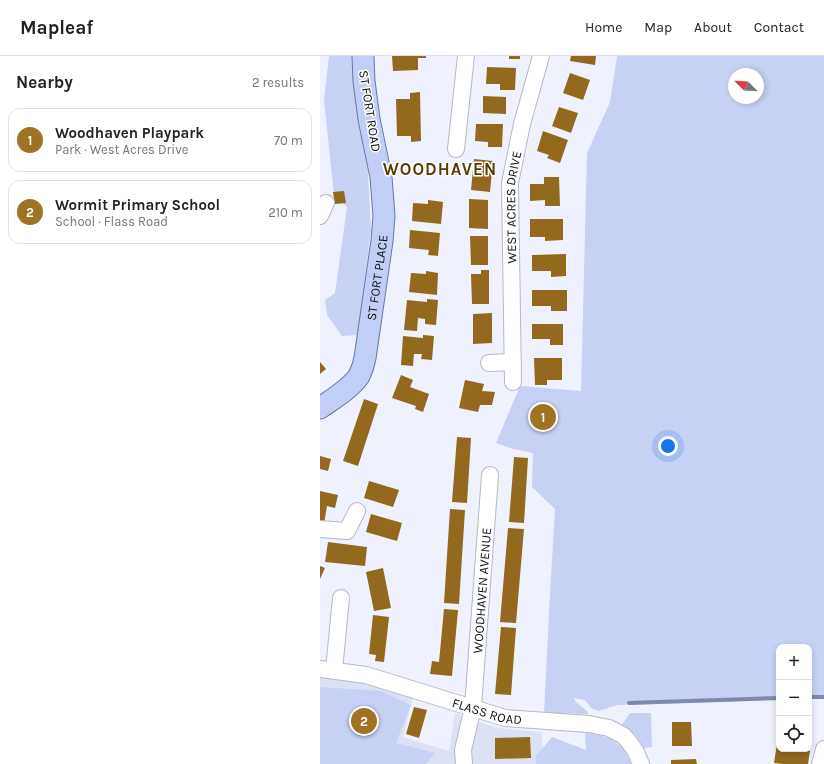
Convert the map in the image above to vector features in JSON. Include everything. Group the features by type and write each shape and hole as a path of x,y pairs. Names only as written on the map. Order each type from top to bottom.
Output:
{"main road":[{"name":"ST FORT ROAD","path":"362,56 369,119 379,165"},
{"name":"ST FORT PLACE","path":"320,408 350,386 359,375 365,358 382,242 384,216 383,192 379,165"}],"street":[{"path":"456,149 466,56"},
{"name":"WEST ACRES DRIVE","path":"513,382 510,183 522,124 541,56"},
{"path":"489,363 513,362"},
{"name":"WOODHAVEN AVENUE","path":"464,764 463,750 473,707 490,475"},
{"path":"320,529 347,531 356,511"},
{"path":"327,670 341,598"},
{"name":"FLASS ROAD","path":"327,670 366,675 505,718 589,724 609,728 624,736 636,752 641,764"},
{"path":"820,764 824,749"}],"shaded area":[{"path":"329,56 352,56 354,85 367,154 371,229 358,335 342,336 327,315 325,300 335,293 347,207 334,195 324,100"},
{"path":"617,56 824,56 824,698 812,699 812,644 776,644 776,700 617,705 599,711 591,708 585,700 574,698 576,702 588,712 588,714 544,713 555,509 532,487 533,453 513,449 496,443 520,386 581,391 587,153 610,102"},
{"path":"320,674 348,676 413,697 403,737 449,751 455,713 497,728 542,732 542,764 320,764"},
{"path":"320,687 381,691 411,705 396,743 435,753 426,764 320,764"},
{"path":"630,713 651,713 652,747 644,748 635,734 622,725"},
{"path":"585,733 607,737 619,745 628,756 631,764 536,764 536,756 552,737 586,750"}],"building":[{"path":"392,56 426,56 426,58 418,58 418,70 393,71"},
{"path":"509,56 520,56 520,59 509,59"},
{"path":"571,56 596,56 595,65 570,61"},
{"path":"487,67 516,68 515,90 500,90 500,84 486,84"},
{"path":"570,73 590,80 583,100 563,93"},
{"path":"420,92 421,141 411,142 411,136 397,136 396,99 410,99 410,93"},
{"path":"483,96 506,97 506,114 483,113"},
{"path":"559,107 578,113 571,133 552,126"},
{"path":"476,124 503,124 502,147 488,147 488,142 475,141"},
{"path":"543,131 568,140 560,163 547,158 549,155 537,151"},
{"path":"474,159 493,161 490,192 471,190"},
{"path":"544,177 559,177 560,206 545,206 545,200 530,201 530,184 544,184"},
{"path":"344,191 346,203 335,204 333,192"},
{"path":"469,199 488,200 488,229 469,228"},
{"path":"428,200 443,202 441,224 412,221 413,203 428,204"},
{"path":"530,219 563,219 563,240 545,241 545,237 530,237"},
{"path":"410,230 440,233 438,256 428,255 429,250 409,248"},
{"path":"470,236 488,236 488,265 471,265"},
{"path":"566,254 566,276 551,277 551,271 532,271 532,255"},
{"path":"481,270 489,270 489,304 472,304 471,274 481,274"},
{"path":"426,271 438,273 437,295 409,292 411,273 426,274"},
{"path":"532,290 567,290 567,311 551,311 551,306 532,306"},
{"path":"427,299 438,300 436,325 425,324 425,319 418,318 417,331 404,330 407,300 427,302"},
{"path":"492,313 492,343 473,344 473,314"},
{"path":"532,324 563,324 563,345 550,345 550,339 532,339"},
{"path":"423,335 434,336 432,360 421,359 422,354 414,354 413,366 401,365 403,336 423,338"},
{"path":"534,358 562,358 562,380 547,380 547,385 535,385"},
{"path":"320,362 326,369 320,374"},
{"path":"401,375 413,380 410,387 429,394 423,412 415,409 416,406 392,398"},
{"path":"465,380 484,384 482,391 495,392 492,405 480,405 478,412 459,408"},
{"path":"364,399 378,404 358,466 343,461"},
{"path":"457,437 471,438 467,503 452,502"},
{"path":"320,456 331,459 328,471 320,469"},
{"path":"514,457 528,458 524,523 509,522"},
{"path":"369,481 399,490 393,507 364,498"},
{"path":"320,491 338,495 335,508 327,506 324,524 320,523"},
{"path":"450,509 465,510 459,604 444,603"},
{"path":"371,514 402,523 397,541 366,532"},
{"path":"508,528 524,529 516,623 500,622"},
{"path":"328,542 367,547 365,566 325,562"},
{"path":"320,566 325,568 320,579"},
{"path":"383,568 391,608 374,611 366,572"},
{"path":"444,609 458,610 452,676 430,674 432,661 439,662"},
{"path":"373,615 389,617 384,662 375,661 376,655 369,654"},
{"path":"501,627 516,628 511,695 495,694"},
{"path":"414,707 427,710 419,738 406,734"},
{"path":"672,722 691,722 692,746 672,746"},
{"path":"530,737 531,758 495,759 495,738"},
{"path":"776,750 776,752 810,752 808,764 774,763"},
{"path":"696,759 697,764 671,764 671,760"}],"waterway":[{"path":"812,697 824,697"},
{"path":"629,703 776,698"}],"place":[{"name":"Woodhaven Playpark","path":"543,417"},
{"name":"Wormit Primary School","path":"364,721"}],"district":[{"name":"WOODHAVEN","path":"440,169"}]}
